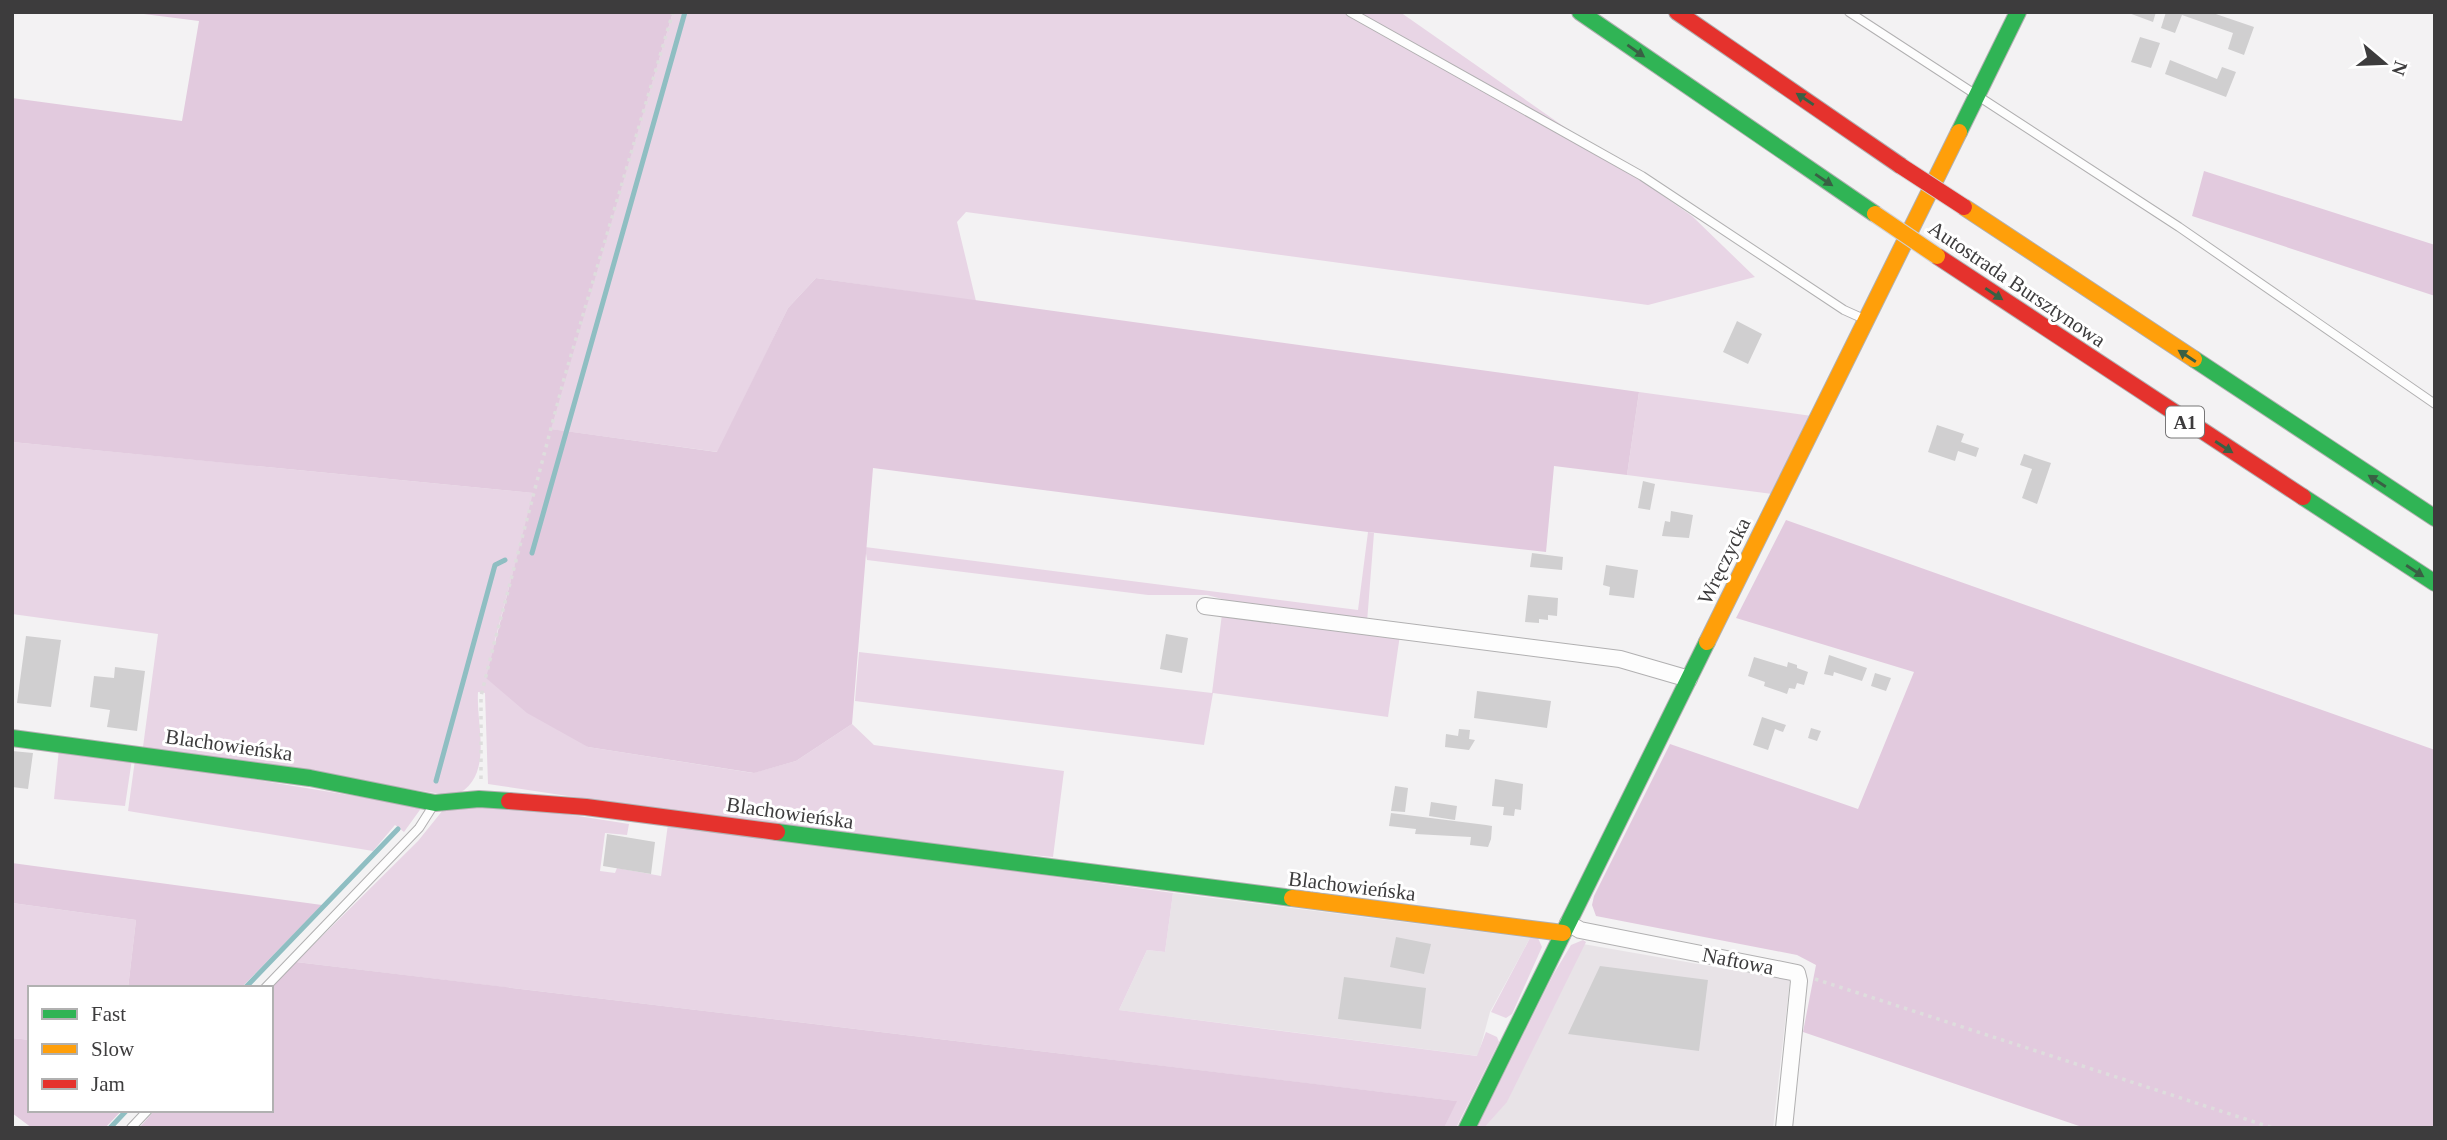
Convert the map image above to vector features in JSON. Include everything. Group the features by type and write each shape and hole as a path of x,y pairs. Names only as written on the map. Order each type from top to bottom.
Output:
{"main road":[{"name":"Autostrada Bursztynowa","path":"1580,12 1937,256 2435,583"},
{"name":"Autostrada Bursztynowa","path":"1677,12 1901,166 2435,518"},
{"name":"Wręczycka","path":"1467,1128 2018,12"},
{"name":"Blachowieńska","path":"12,738 310,778 435,803 480,799 586,807 1566,928"}],"street":[{"path":"1205,606 1620,659 1689,678"},
{"name":"Naftowa","path":"1566,928 1795,971 1799,978 1784,1128"}],"lane":[{"path":"1350,12 1642,176 1844,310 1866,320"},
{"path":"1849,12 2168,220 2435,404"},
{"path":"267,986 419,828 435,803"},
{"path":"131,1128 146,1112"}],"path":[{"path":"480,799 481,696 485,678 564,379 673,12"},
{"path":"1799,978 1811,978 2273,1128"}],"shaded area":[{"path":"128,12 673,12 551,429 717,452 788,308 816,278 1639,392 1627,475 1554,466 1546,552 1368,532 873,468 852,724 796,761 754,773 588,747 527,713 486,678 533,493 12,442 12,98 182,121 199,21"},
{"path":"673,12 1400,12 1692,216 1755,277 1648,305 966,212 957,222 976,301 816,278 788,308 718,452 550,429"},
{"path":"2204,171 2435,245 2435,296 2192,216"},
{"path":"1639,392 1819,417 1780,495 1627,475"},
{"path":"12,442 534,493 494,644 588,747 753,773 796,761 852,724 874,745 1064,771 1053,857 827,835 488,784 485,693 478,692 481,750 479,764 475,777 467,788 454,796 143,747 158,634 12,614"},
{"path":"1786,520 2435,750 2435,1128 2085,1128 1803,1032 1816,965 1797,955 1596,916 1592,905 1594,896 1670,744 1858,809 1914,672 1736,618"},
{"path":"1368,532 1374,533 1367,622 1252,607 1207,595 1148,595 867,560 865,547 1358,610"},
{"path":"1222,614 1400,635 1388,717 1213,693 1204,745 855,701 859,652 1212,693"},
{"path":"59,749 132,759 125,806 54,799"},
{"path":"135,760 422,807 404,832 395,825 373,851 128,811"},
{"path":"508,805 629,824 627,835 605,833 600,871 615,873 617,868 661,876 668,824 1173,893 1165,952 1147,950 1119,1010 1477,1056 1486,1032 1497,1037 1499,1042 1456,1128 1444,1128 1456,1101 296,962 418,841 443,810"},
{"path":"12,863 322,905 243,986 128,986 136,920 12,903"},
{"path":"1173,893 1530,938 1490,1012 1478,1056 1119,1010 1147,950 1165,952"},
{"path":"12,903 136,920 128,986 28,986 28,1040 12,1038"},
{"path":"1530,938 1538,938 1542,947 1512,1014 1506,1018 1491,1012"},
{"path":"1583,940 1586,942 1507,1102 1484,1128 1477,1128 1553,975 1571,945"},
{"path":"1583,944 1790,980 1773,1128 1484,1128 1507,1101"},
{"path":"296,962 1457,1101 1444,1128 139,1128 153,1112 273,1112 273,986"},
{"path":"12,1038 28,1040 28,1112 120,1112 105,1128 32,1128 12,1113"}],"building":[{"path":"2126,12 2156,12 2153,22"},
{"path":"2166,12 2210,12 2254,27 2244,55 2228,49 2233,33 2182,15 2175,33 2161,28"},
{"path":"2140,37 2160,43 2151,68 2131,62"},
{"path":"2170,60 2217,79 2222,67 2236,72 2226,97 2165,74"},
{"path":"1737,321 1762,334 1748,364 1723,352"},
{"path":"1937,425 1964,434 1961,442 1979,448 1976,457 1958,451 1955,461 1928,452"},
{"path":"2024,454 2051,463 2037,504 2022,498 2032,469 2020,465"},
{"path":"1643,481 1655,484 1650,510 1638,508"},
{"path":"1671,511 1693,515 1689,538 1662,536 1665,521 1670,522"},
{"path":"1532,553 1563,557 1562,570 1530,567"},
{"path":"1606,565 1638,570 1634,598 1609,595 1610,587 1603,585"},
{"path":"1528,595 1558,598 1557,616 1548,615 1548,620 1539,619 1539,623 1525,622"},
{"path":"1166,634 1188,638 1182,673 1160,669"},
{"path":"26,636 61,640 51,707 17,703"},
{"path":"1829,655 1867,668 1862,681 1834,672 1833,676 1824,674"},
{"path":"1754,657 1787,667 1788,662 1797,665 1797,668 1808,672 1804,685 1797,683 1795,689 1789,688 1787,694 1764,686 1765,682 1748,676"},
{"path":"115,667 145,671 137,731 107,727 110,710 90,707 94,676 114,678"},
{"path":"1875,673 1891,678 1886,691 1871,686"},
{"path":"1477,691 1551,701 1547,728 1474,718"},
{"path":"1762,717 1786,725 1783,732 1775,729 1768,750 1753,745"},
{"path":"1811,728 1821,731 1817,741 1808,738"},
{"path":"1459,729 1470,730 1469,739 1475,740 1469,750 1445,747 1446,734 1458,736"},
{"path":"12,751 33,753 28,789 12,787"},
{"path":"1495,779 1523,784 1521,810 1515,809 1514,816 1503,815 1504,807 1492,806"},
{"path":"1395,786 1408,788 1405,812 1391,811"},
{"path":"1431,802 1457,806 1455,820 1429,816"},
{"path":"1391,813 1492,826 1491,839 1488,847 1470,845 1471,837 1415,834 1416,829 1389,826"},
{"path":"607,834 655,842 651,874 603,866"},
{"path":"1396,937 1431,944 1424,974 1390,967"},
{"path":"1600,966 1708,980 1699,1051 1568,1034"},
{"path":"1344,977 1426,988 1421,1029 1338,1019"}],"waterway":[{"path":"532,553 685,12"},
{"path":"436,781 495,565 505,560"},
{"path":"247,986 398,829"},
{"path":"110,1128 125,1112"}],"traffic: fast":[{"path":"1580,12 1875,214"},
{"path":"1959,132 2018,12"},
{"path":"2194,359 2435,518"},
{"path":"2303,497 2435,583"},
{"path":"1467,1128 1707,642"},
{"path":"12,738 310,778 435,803 479,799 509,801"},
{"path":"777,832 1292,898"}],"traffic: slow":[{"path":"1707,642 1959,132"},
{"path":"1964,207 2194,359"},
{"path":"1875,214 1937,256"},
{"path":"1292,898 1563,933"}],"traffic: jam":[{"path":"1677,12 1901,166"},
{"path":"1901,166 1964,207"},
{"path":"1937,256 2303,497"},
{"path":"509,801 586,807 777,832"}]}
